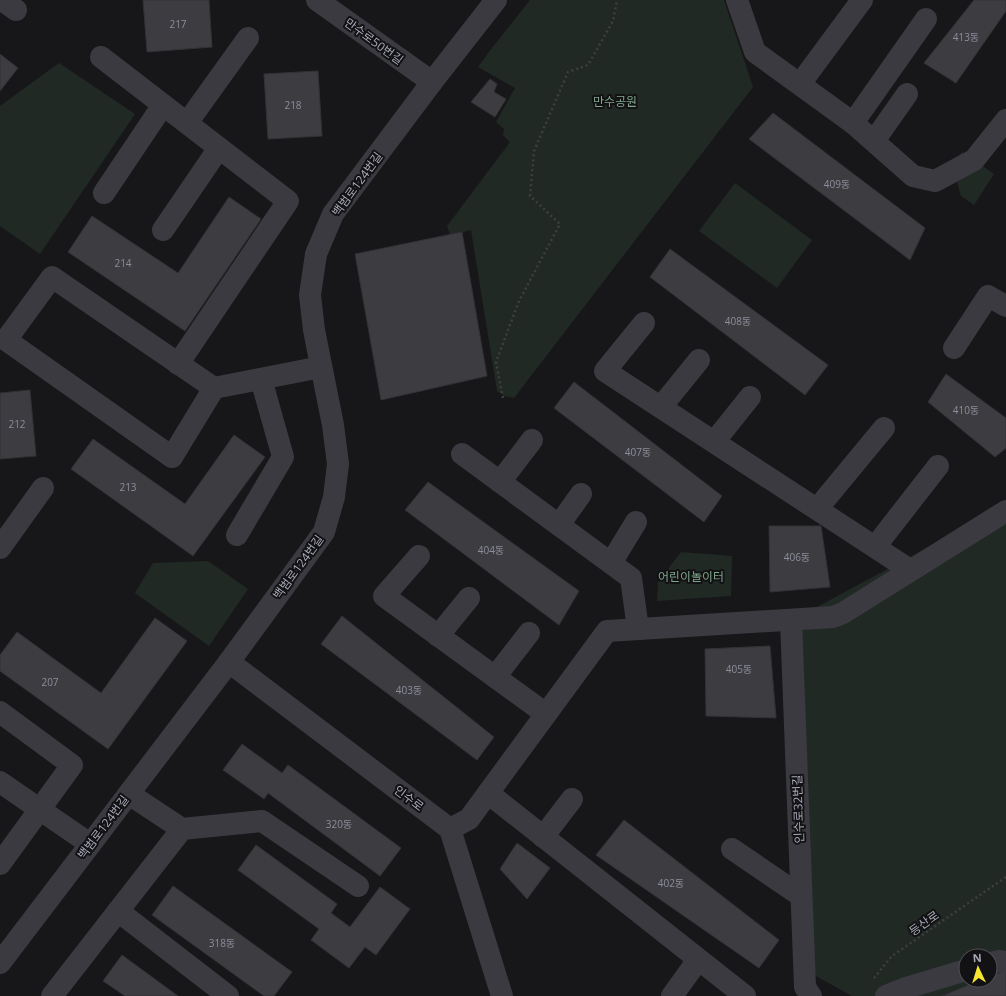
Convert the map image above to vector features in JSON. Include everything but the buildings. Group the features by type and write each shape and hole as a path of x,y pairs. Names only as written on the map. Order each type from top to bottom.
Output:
{"street":[{"name":"만수로50번길","path":"317,0 432,82"},
{"name":"백범로124번길","path":"0,963 229,662 324,532 334,497 338,464 314,330 310,295 316,254 334,214 432,82 496,0"},
{"path":"737,0 755,52 853,123 913,176 935,181 974,160 1006,120"},
{"path":"800,84 862,0"},
{"path":"853,123 926,19"},
{"path":"187,123 248,38"},
{"path":"101,57 288,201 178,364"},
{"path":"874,141 907,94"},
{"path":"104,193 163,105"},
{"path":"163,230 219,148"},
{"path":"214,388 172,457 6,340 52,277 214,388 321,367"},
{"path":"954,348 988,296 1006,306"},
{"path":"644,323 606,371 910,570"},
{"path":"661,407 699,360"},
{"path":"237,535 283,457 261,379"},
{"path":"714,442 750,397"},
{"path":"817,509 884,428"},
{"path":"500,482 532,440"},
{"path":"462,454 631,578 643,627"},
{"path":"875,547 938,466"},
{"path":"0,548 42,488"},
{"path":"559,525 581,494"},
{"path":"502,996 450,829 469,819 607,631 643,627 758,621 791,621 833,617 843,613 1006,511"},
{"path":"611,563 636,522"},
{"path":"419,556 384,596 546,714"},
{"path":"643,569 643,627"},
{"path":"438,636 469,598"},
{"name":"인수로32번길","path":"791,621 805,987 811,996"},
{"path":"495,677 529,633"},
{"name":"인수로","path":"229,662 450,829"},
{"path":"0,712 72,765 0,864"},
{"path":"0,782 90,844"},
{"path":"488,793 745,996"},
{"path":"128,794 182,829 262,821 358,886"},
{"path":"543,837 572,798"},
{"path":"52,996 182,829"},
{"path":"732,849 802,896"},
{"path":"118,911 228,996"},
{"path":"672,996 698,960"},
{"path":"886,996 906,988 958,972"}],"path":[{"path":"503,398 496,362 519,301 560,224 530,196 534,151 568,72 588,65 613,21 617,0"},
{"name":"등산로","path":"872,980 892,956 1006,877"}],"green space":[{"name":"만수공원","path":"530,0 724,0 753,87 514,398 504,396 497,391 471,230 450,235 447,226 510,142 503,135 504,129 496,122 515,88 478,67"},
{"path":"59,63 135,114 40,254 0,226 0,106"},
{"path":"962,152 994,174 974,205 961,196 952,166"},
{"path":"735,183 812,240 777,288 699,231"},
{"path":"1006,505 1006,970 998,974 998,948 958,948 958,988 963,988 944,996 852,996 805,970 791,621"},
{"name":"어린이놀이터","path":"681,552 732,556 731,596 657,601 658,582"},
{"path":"208,561 248,589 209,646 135,593 153,563"}]}
